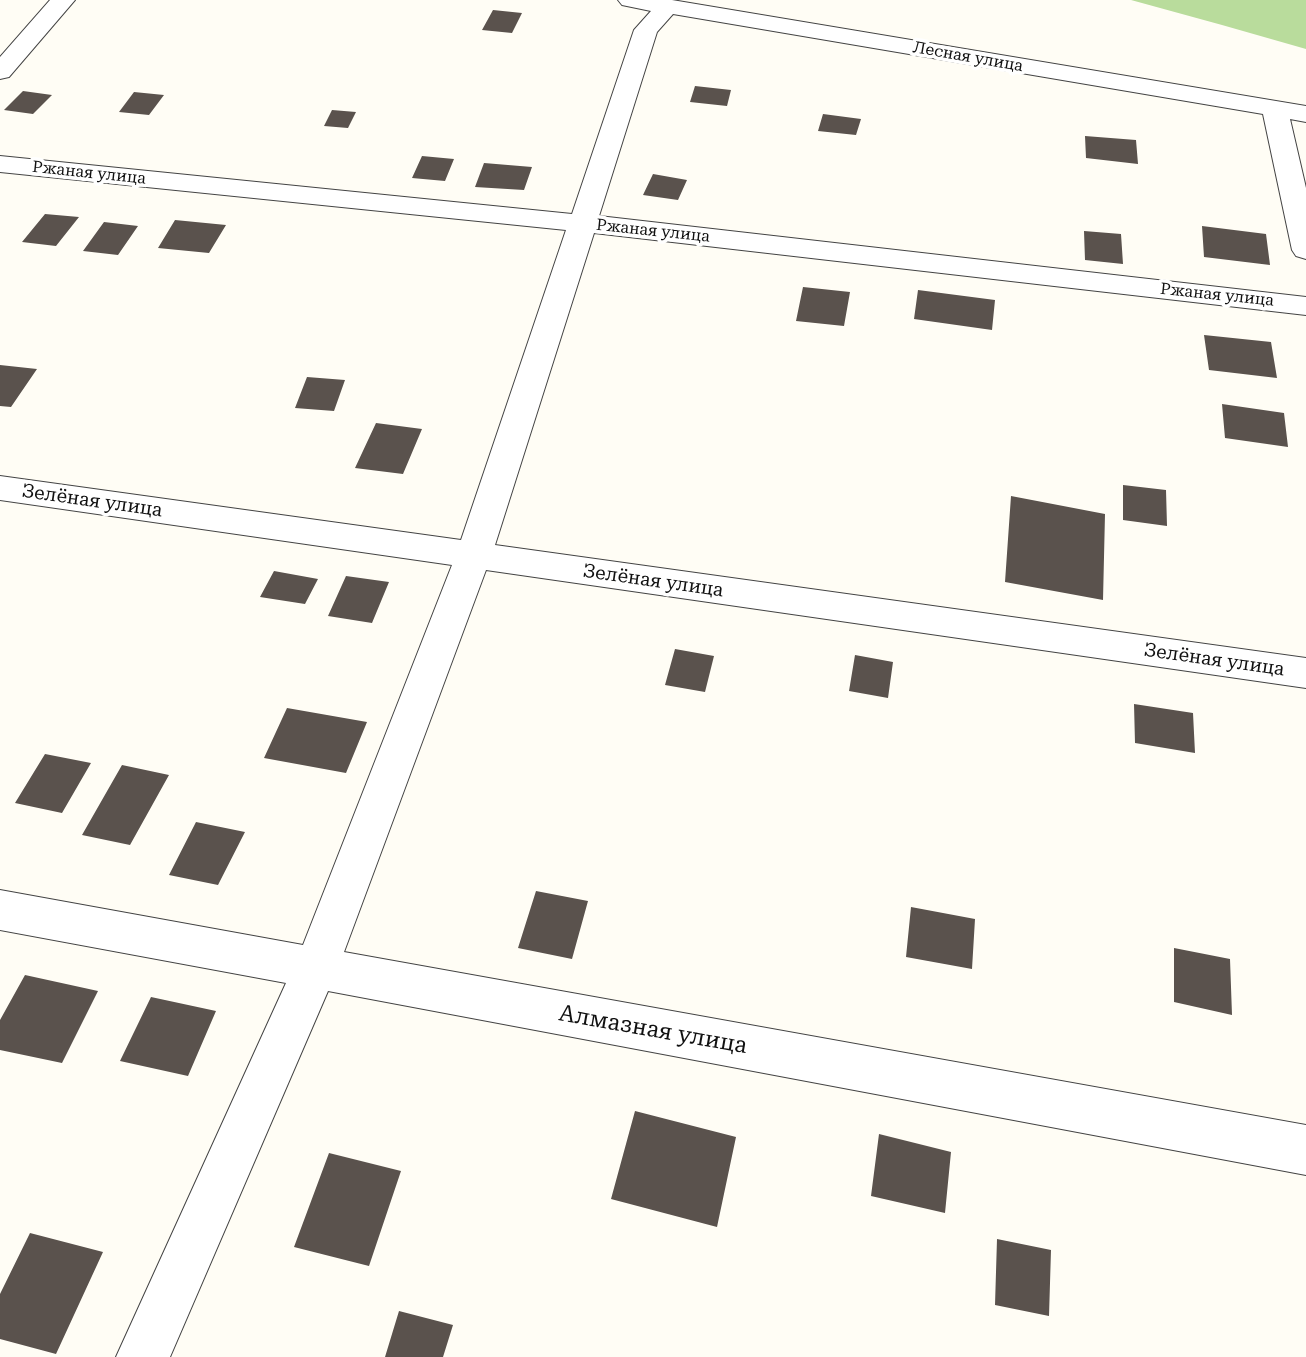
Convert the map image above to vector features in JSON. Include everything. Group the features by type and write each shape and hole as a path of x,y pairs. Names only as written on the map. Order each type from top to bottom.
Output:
{"street":[{"path":"0,72 63,0"},
{"name":"Лесная улица","path":"630,0 1306,114"},
{"path":"143,1357 316,968 474,555 646,30 668,6"},
{"path":"1275,109 1306,250"},
{"name":"Ржаная улица","path":"0,164 582,223 1306,306"},
{"name":"Зелёная улица","path":"0,488 1306,673"},
{"name":"Алмазная улица","path":"0,910 1306,1150"}],"green space":[{"path":"1131,0 1306,0 1306,49 1222,25"}],"building":[{"path":"493,10 522,13 512,33 482,30"},
{"path":"695,86 731,90 727,106 690,102"},
{"path":"23,91 52,95 33,114 4,110"},
{"path":"134,92 164,95 149,115 119,112"},
{"path":"332,110 356,112 348,128 324,126"},
{"path":"823,114 861,119 856,135 818,131"},
{"path":"1085,136 1136,140 1138,164 1086,158"},
{"path":"422,156 454,159 445,181 412,178"},
{"path":"484,163 532,167 524,190 475,187"},
{"path":"653,174 687,180 678,200 643,195"},
{"path":"45,214 79,217 56,246 22,242"},
{"path":"175,220 226,225 209,253 158,248"},
{"path":"104,222 138,226 118,255 83,251"},
{"path":"1202,226 1266,234 1270,265 1204,257"},
{"path":"1084,231 1121,234 1123,264 1085,260"},
{"path":"803,287 850,292 844,326 796,321"},
{"path":"918,290 995,300 992,330 914,319"},
{"path":"1204,335 1271,342 1277,378 1209,370"},
{"path":"0,365 37,369 11,407 0,406"},
{"path":"307,377 345,380 334,411 295,408"},
{"path":"1222,404 1284,413 1288,447 1225,438"},
{"path":"376,423 422,429 403,474 355,468"},
{"path":"1123,485 1166,490 1167,526 1123,520"},
{"path":"1011,496 1105,514 1103,600 1005,582"},
{"path":"274,571 318,579 305,604 260,597"},
{"path":"346,576 389,582 372,623 328,616"},
{"path":"675,649 714,656 705,692 665,685"},
{"path":"855,655 893,662 888,698 849,691"},
{"path":"1134,704 1193,713 1195,753 1135,743"},
{"path":"287,708 367,722 346,773 264,758"},
{"path":"45,754 91,763 62,813 15,803"},
{"path":"122,765 169,775 130,845 82,835"},
{"path":"196,822 245,832 218,885 169,875"},
{"path":"536,891 588,901 572,959 518,948"},
{"path":"911,907 975,919 972,969 906,957"},
{"path":"1174,948 1230,959 1232,1015 1174,1002"},
{"path":"25,975 98,991 62,1063 0,1050 0,1020"},
{"path":"151,997 216,1011 188,1076 120,1061"},
{"path":"635,1111 736,1137 717,1227 611,1199"},
{"path":"879,1134 951,1152 945,1213 871,1196"},
{"path":"329,1153 401,1171 369,1266 294,1247"},
{"path":"30,1233 103,1252 56,1354 0,1339 0,1294"},
{"path":"997,1239 1051,1250 1049,1316 995,1305"},
{"path":"399,1311 453,1325 443,1357 385,1357"}]}
